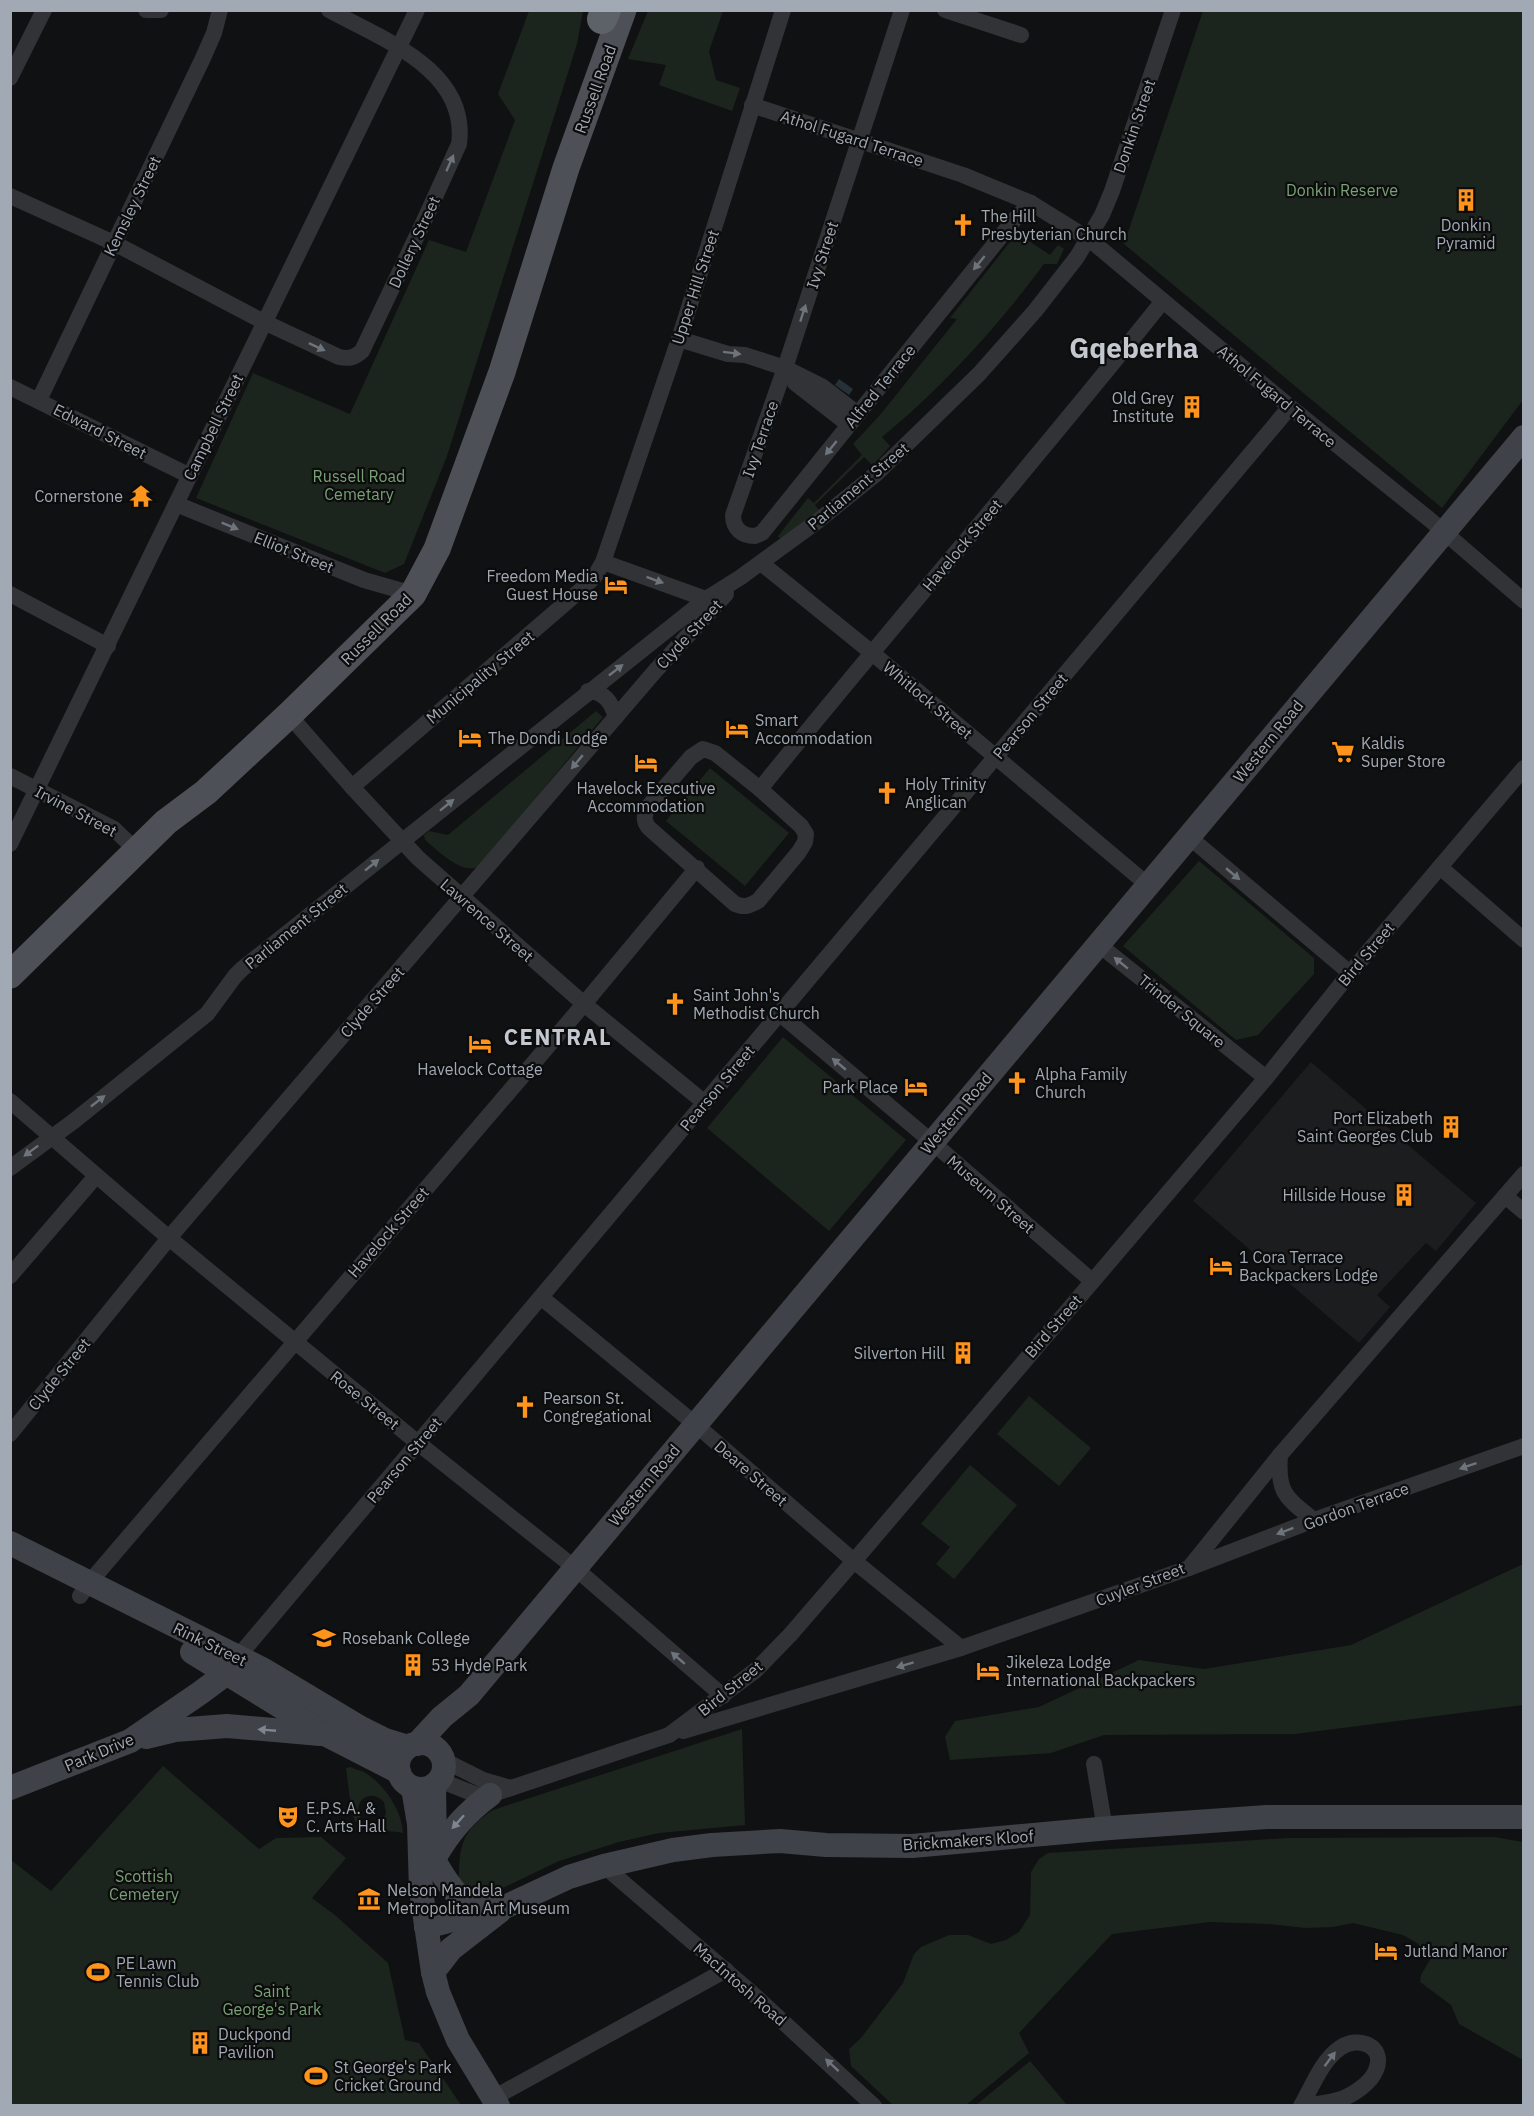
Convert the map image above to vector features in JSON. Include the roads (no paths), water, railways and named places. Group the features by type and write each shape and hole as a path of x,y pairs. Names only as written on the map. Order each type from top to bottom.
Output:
{"main road":[{"name":"Russell Road","path":"10,975 166,822 206,792 290,715 413,594 437,549 502,372 567,168 609,13"}],"street":[{"path":"10,78 44,10"},
{"path":"146,10 161,10"},
{"name":"Kemsley Street","path":"39,400 203,58 214,33 220,10"},
{"path":"329,10 398,48"},
{"name":"Campbell Street","path":"10,844 417,10"},
{"name":"Upper Hill Street","path":"603,562 679,339 783,10"},
{"name":"Ivy Street","path":"783,372 902,10"},
{"path":"945,10 1021,35"},
{"name":"Donkin Street","path":"1089,239 1112,190 1173,10"},
{"name":"Dollery Street","path":"264,322 339,357 348,359 362,351 459,144 460,133 454,106 441,81 420,61 398,48"},
{"name":"Athol Fugard Terrace","path":"752,105 963,175 1031,203 1089,239 1443,531 1524,601"},
{"path":"10,196 114,243 264,322"},
{"name":"Alfred Terrace","path":"735,510 733,520 742,534 755,536 762,532 1014,220 1031,203"},
{"name":"Parliament Street","path":"10,1167 52,1137 207,1014 242,969 588,691 706,599 741,578 876,474 979,374 1035,311 1089,239"},
{"name":"Havelock Street","path":"760,789 1163,301"},
{"path":"679,339 728,354 745,355 823,387 854,419"},
{"name":"Ivy Terrace","path":"735,510 783,372"},
{"name":"Edward Street","path":"10,387 189,476"},
{"name":"Pearson Street","path":"232,1666 1290,407"},
{"name":"Western Road","path":"424,1766 442,1717 469,1695 1524,437"},
{"name":"Elliot Street","path":"176,504 364,580 413,594"},
{"path":"603,562 706,599"},
{"name":"Municipality Street","path":"352,787 583,588 595,576 603,562"},
{"name":"Whitlock Street","path":"761,563 871,652 1148,885"},
{"name":"Clyde Street","path":"10,1434 169,1239 616,717 741,578"},
{"path":"10,594 108,646"},
{"path":"588,691 606,696 616,717"},
{"name":"Lawrence Street","path":"290,715 402,842 462,898 584,1004 705,1102"},
{"path":"703,749 715,753 760,789 804,830 805,842 758,901 744,907 735,904 646,825 644,818 648,807 692,757 703,749"},
{"name":"Bird Street","path":"500,1792 669,1736 756,1670 790,1635 854,1561 1266,1078 1350,973 1524,768"},
{"name":"Irvine Street","path":"10,777 114,829 137,851"},
{"path":"1188,836 1350,973"},
{"path":"1440,867 1524,940"},
{"name":"Havelock Street","path":"84,1589 584,1004 697,868"},
{"name":"Trinder Square","path":"1098,944 1266,1078"},
{"name":"Museum Street","path":"780,1014 1092,1281"},
{"name":"Rose Street","path":"10,1101 169,1239 574,1568 723,1696"},
{"name":"Cuyler Street","path":"669,1736 961,1648 1189,1568 1280,1455 1524,1174"},
{"path":"10,1276 96,1176"},
{"path":"1505,1196 1524,1212"},
{"name":"Deare Street","path":"542,1298 695,1424 854,1561 961,1648"},
{"name":"Gordon Terrace","path":"1189,1568 1314,1520 1524,1446"},
{"path":"1280,1455 1279,1475 1282,1488 1288,1498 1314,1520"},
{"name":"Rink Street","path":"10,1543 196,1654 232,1666 264,1671 385,1740 424,1766"},
{"name":"Rink Street","path":"10,1560 84,1589"},
{"name":"Rink Street","path":"232,1666 250,1689 333,1738 424,1766"},
{"name":"Park Drive","path":"10,1788 130,1741 232,1666"},
{"name":"Western Road","path":"424,1766 453,1726 469,1695"},
{"path":"361,1728 408,1730 424,1726 442,1717"},
{"path":"130,1741 175,1730 227,1726 333,1738 382,1777 458,1896 478,1905 530,1895"},
{"path":"1094,1764 1105,1829"},
{"path":"424,1766 419,1824 430,1855"},
{"path":"424,1766 477,1795 500,1792"},
{"path":"424,1766 483,1780 500,1792"},
{"path":"500,1792 469,1810 430,1855 421,1891 431,1932 433,1972 448,2021 496,2102 726,1970"},
{"name":"Brickmakers Kloof","path":"431,1932 507,1906 569,1877 604,1866 673,1850 712,1845 780,1841 826,1845 912,1846 1267,1817 1524,1817"},
{"name":"MacIntosh Road","path":"604,1866 726,1970 874,2106"},
{"path":"433,1972 451,1949 507,1906"},
{"path":"1360,2041 1368,2044 1374,2050 1378,2058 1376,2070 1363,2086 1341,2099 1303,2106 1327,2061 1338,2049 1350,2042 1360,2041"}],"place":[{"name":"Donkin Pyramid","path":"1466,200"},
{"name":"The Hill Presbyterian Church","path":"963,225"},
{"name":"Old Grey Institute","path":"1192,407"},
{"name":"Cornerstone","path":"141,496"},
{"name":"Freedom Media Guest House","path":"616,585"},
{"name":"Smart Accommodation","path":"737,729"},
{"name":"The Dondi Lodge","path":"470,738"},
{"name":"Kaldis Super Store","path":"1343,752"},
{"name":"Havelock Executive Accommodation","path":"646,763"},
{"name":"Holy Trinity Anglican","path":"887,793"},
{"name":"Saint John's Methodist Church","path":"675,1004"},
{"name":"Havelock Cottage","path":"480,1044"},
{"name":"Alpha Family Church","path":"1017,1083"},
{"name":"Park Place","path":"916,1087"},
{"name":"Port Elizabeth Saint Georges Club","path":"1451,1127"},
{"name":"Hillside House","path":"1404,1195"},
{"name":"1 Cora Terrace Backpackers Lodge","path":"1221,1266"},
{"name":"Silverton Hill","path":"963,1353"},
{"name":"Pearson St. Congregational","path":"525,1407"},
{"name":"Rosebank College","path":"324,1638"},
{"name":"53 Hyde Park","path":"413,1665"},
{"name":"Jikeleza Lodge International Backpackers","path":"988,1671"},
{"name":"E.P.S.A. & C. Arts Hall","path":"288,1817"},
{"name":"Nelson Mandela Metropolitan Art Museum","path":"369,1899"},
{"name":"Jutland Manor","path":"1386,1951"},
{"name":"PE Lawn Tennis Club","path":"98,1972"},
{"name":"Duckpond Pavilion","path":"200,2043"},
{"name":"St George's Park Cricket Ground","path":"316,2076"}],"district":[{"name":"Gqeberha","path":"1134,348"},
{"name":"CENTRAL","path":"558,1037"}],"park label":[{"name":"Donkin Reserve","path":"1342,190"},
{"name":"Russell Road Cemetary","path":"359,485"},
{"name":"Scottish Cemetery","path":"144,1885"},
{"name":"Saint George's Park","path":"272,2000"}]}
